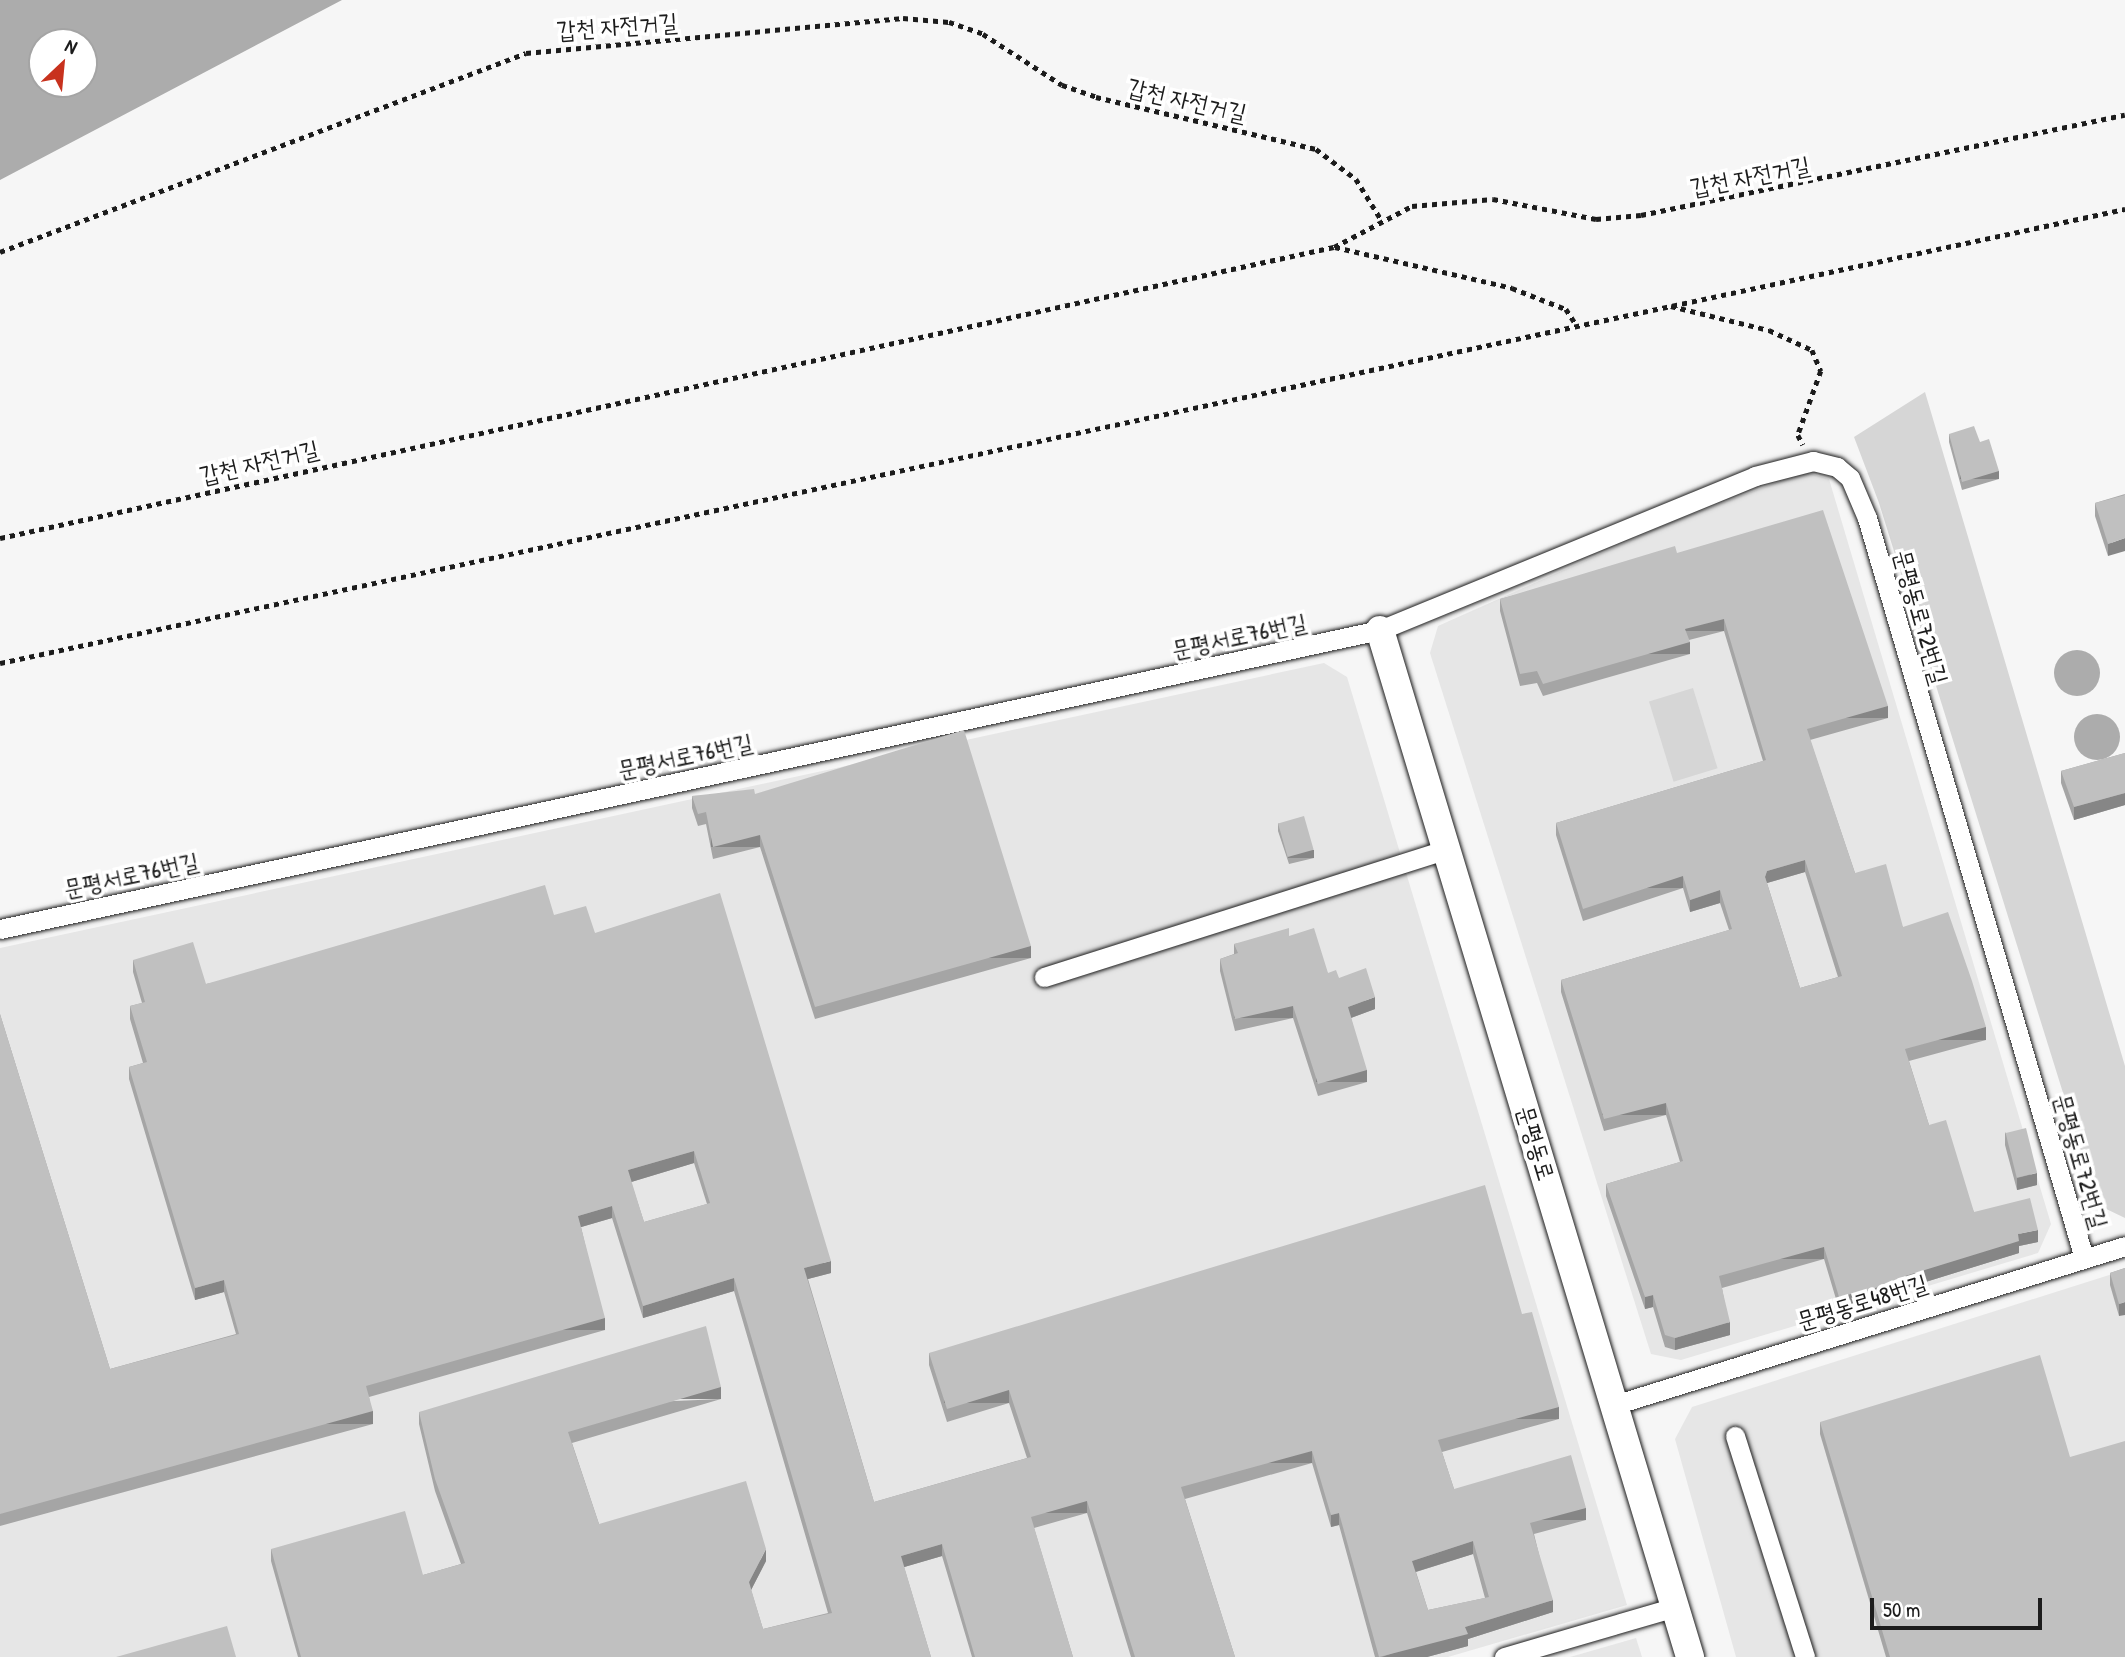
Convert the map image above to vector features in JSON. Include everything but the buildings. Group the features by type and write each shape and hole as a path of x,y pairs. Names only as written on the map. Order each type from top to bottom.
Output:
{"main road":[{"name":"문평동로","path":"1380,630 1690,1657"}],"street":[{"path":"1380,630 1755,477 1812,461"},
{"name":"문평동로72번길","path":"1812,461 1837,467 1850,478 1867,518 2084,1258"},
{"name":"문평서로76번길","path":"0,929 1380,630"},
{"path":"1044,977 1447,849"},
{"name":"문평동로48번길","path":"1614,1405 2125,1246"},
{"path":"1735,1436 1805,1657"},
{"path":"1504,1657 1675,1607"}],"path":[{"name":"갑천 자전거길","path":"0,252 526,53 903,18 949,22 982,34 1062,85 1096,97 1316,149 1356,180 1382,221"},
{"name":"갑천 자전거길","path":"0,538 1334,247 1361,236 1382,221 1412,206 1461,200 1523,203 1596,219 1641,215 2125,115"},
{"path":"0,663 1167,416 1575,323 2125,209"},
{"path":"1334,247 1364,250 1512,288 1558,305 1575,323"},
{"path":"1670,305 1769,330 1812,350 1821,371 1798,436 1812,461"}],"shaded area":[{"path":"0,0 342,0 0,180"},
{"path":"1925,392 2125,1066 2125,1218 2098,1205 1879,503 1854,437"},
{"path":"1805,472 1829,479 2051,1224 2038,1253 1681,1360 1651,1354 1430,653 1438,626 1674,521"},
{"path":"2077,650 2093,657 2100,673 2093,689 2077,696 2061,689 2054,673 2061,657"},
{"path":"1324,663 1347,677 1627,1605 1448,1657 0,1657 0,948"},
{"path":"1693,688 1718,768 1674,782 1649,701"},
{"path":"2097,714 2113,721 2120,737 2113,753 2097,760 2081,753 2074,737 2081,721"},
{"path":"2125,1270 2125,1657 1736,1657 1675,1439 1692,1407"},
{"path":"1636,1638 1642,1657 1570,1657"}]}
